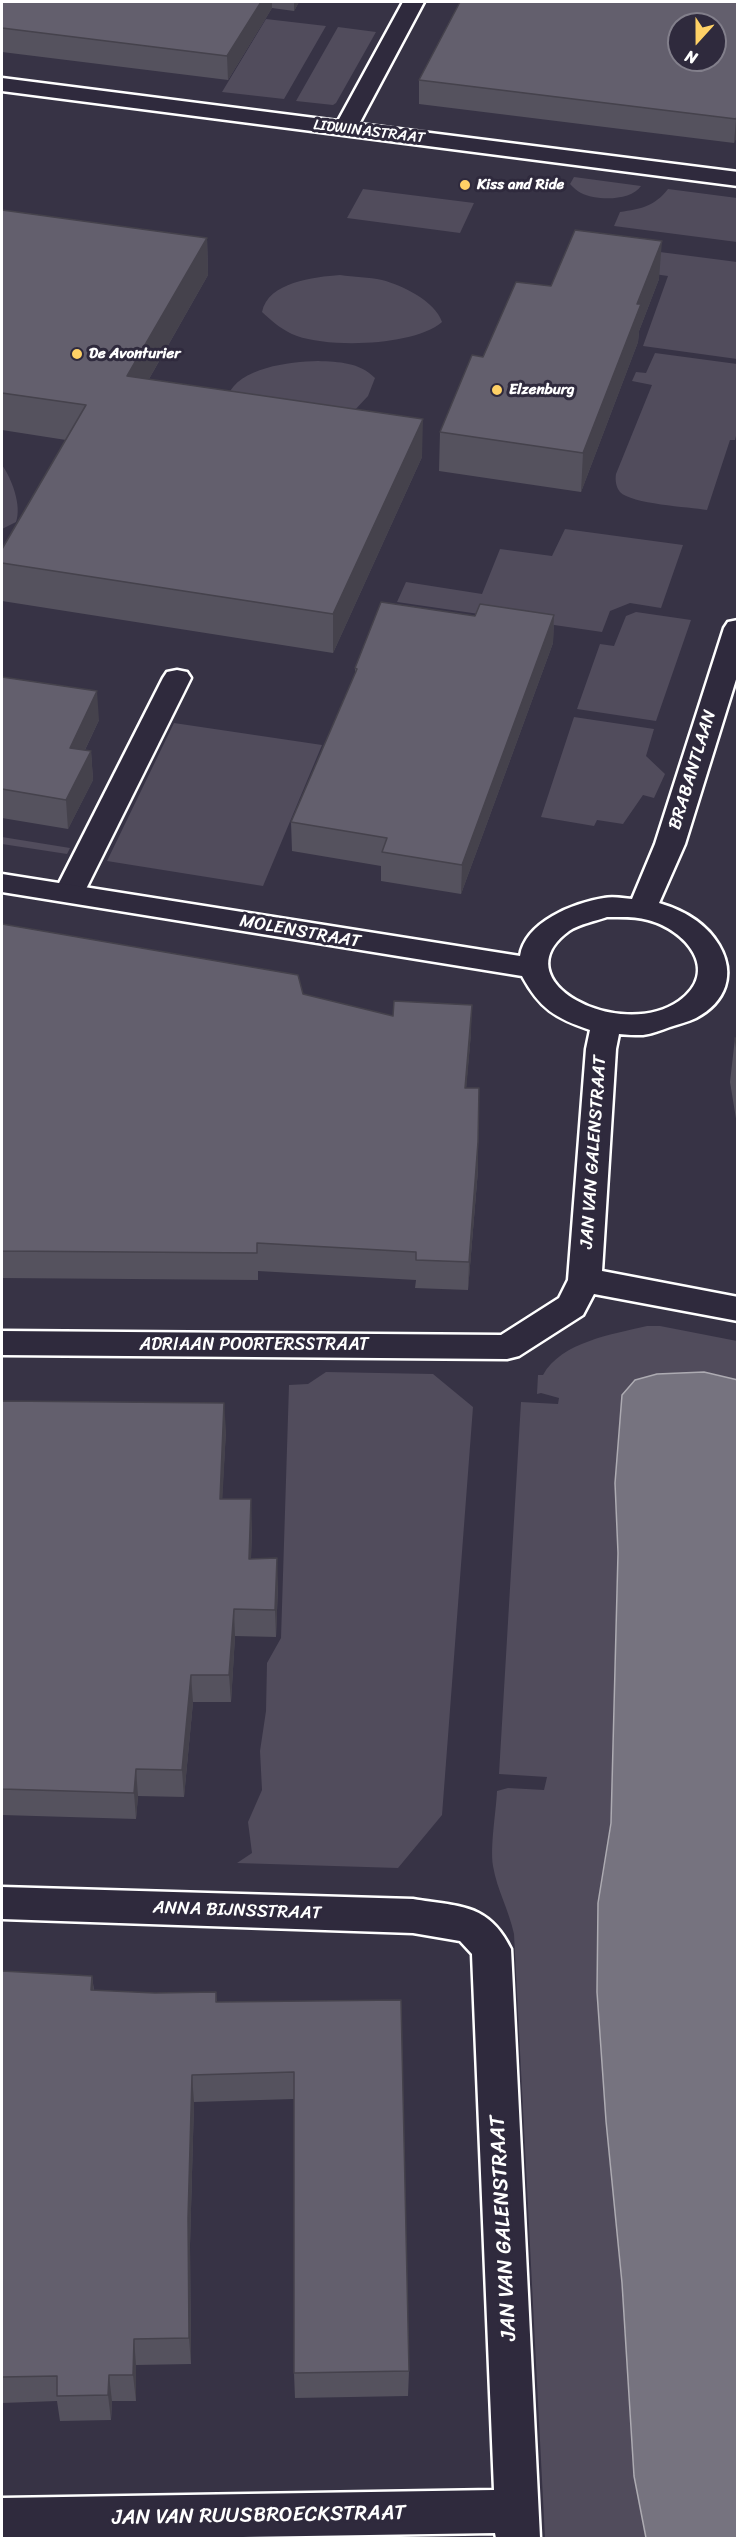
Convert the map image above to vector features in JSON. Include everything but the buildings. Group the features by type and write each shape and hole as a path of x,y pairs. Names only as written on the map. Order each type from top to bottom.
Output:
{"street":[{"path":"345,129 413,2"},
{"name":"LIDWINASTRAAT","path":"2,85 738,179"},
{"name":"BRABANTLAAN","path":"642,909 670,844 738,628"},
{"path":"69,893 177,678"},
{"name":"MOLENSTRAAT","path":"2,883 533,968"},
{"path":"605,908 642,909 662,914 685,924 702,938 712,955 714,973 723,993 672,1019 645,1025 606,1024 566,1011 548,997 536,980 533,968 538,943 553,926 577,913 605,908"},
{"name":"JAN VAN GALENSTRAAT","path":"507,1347 571,1306 585,1280 601,1049 606,1024"},
{"path":"585,1280 738,1309"},
{"name":"ADRIAAN POORTERSSTRAAT","path":"2,1343 507,1347"},
{"name":"ANNA BIJNSSTRAAT","path":"2,1903 413,1916 471,1926"},
{"name":"JAN VAN GALENSTRAAT","path":"471,1926 491,1949 517,2525"},
{"name":"JAN VAN RUUSBROECKSTRAAT","path":"2,2520 517,2525"}],"shaded area":[{"path":"266,19 326,26 284,99 222,92"},
{"path":"338,27 376,32 336,103 333,105 296,101"},
{"path":"574,177 641,186 630,195 622,197 588,196 570,184"},
{"path":"363,189 474,203 460,233 347,218"},
{"path":"668,189 737,198 737,242 614,226 620,212 647,206"},
{"path":"606,245 737,262 737,359 643,346 668,276 633,271"},
{"path":"340,275 377,279 399,286 425,301 438,314 442,322 429,330 393,340 330,342 292,334 278,326 262,312 266,302 282,288 318,277"},
{"path":"655,353 737,364 737,432 735,440 730,440 707,510 636,499 620,492 617,486 616,474 652,385 632,381 636,372 646,373"},
{"path":"318,361 355,366 375,378 368,396 353,412 227,397 233,387 253,373 280,365"},
{"path":"2,465 12,485 17,501 18,516 16,522 2,529"},
{"path":"565,529 683,545 661,608 630,603 610,611 602,632 397,602 406,582 482,594 500,549 552,556"},
{"path":"636,612 691,620 656,721 577,709 600,644 614,646 626,616"},
{"path":"574,717 654,729 646,756 665,774 654,798 643,795 623,824 597,820 594,826 541,817"},
{"path":"174,723 322,745 263,886 107,861"},
{"path":"2,837 70,848 67,854 2,844"},
{"path":"647,1326 660,1326 737,1341 737,1380 704,1372 615,1483 618,1553 611,1823 598,1903 597,1992 606,2121 622,2283 634,2476 646,2538 545,2538 514,1934 497,1883 492,1858 497,1791 508,1788 544,1790 547,1777 499,1774 521,1402 558,1404 559,1398 537,1394 538,1375 543,1375 551,1364 575,1347 604,1336"},
{"path":"326,1372 433,1374 473,1407 442,1815 398,1868 237,1863 252,1853 248,1822 262,1790 260,1751 266,1711 267,1663 281,1638 289,1385 308,1384"},
{"path":"704,1372 738,1380 737,2538 646,2538 634,2476 622,2283 606,2121 597,1992 598,1903 611,1823 618,1553 615,1483 622,1395 635,1380 657,1374"}],"place":[{"name":"Kiss and Ride","path":"465,185"},
{"name":"De Avonturier","path":"77,354"},
{"name":"Elzenburg","path":"497,390"}]}
